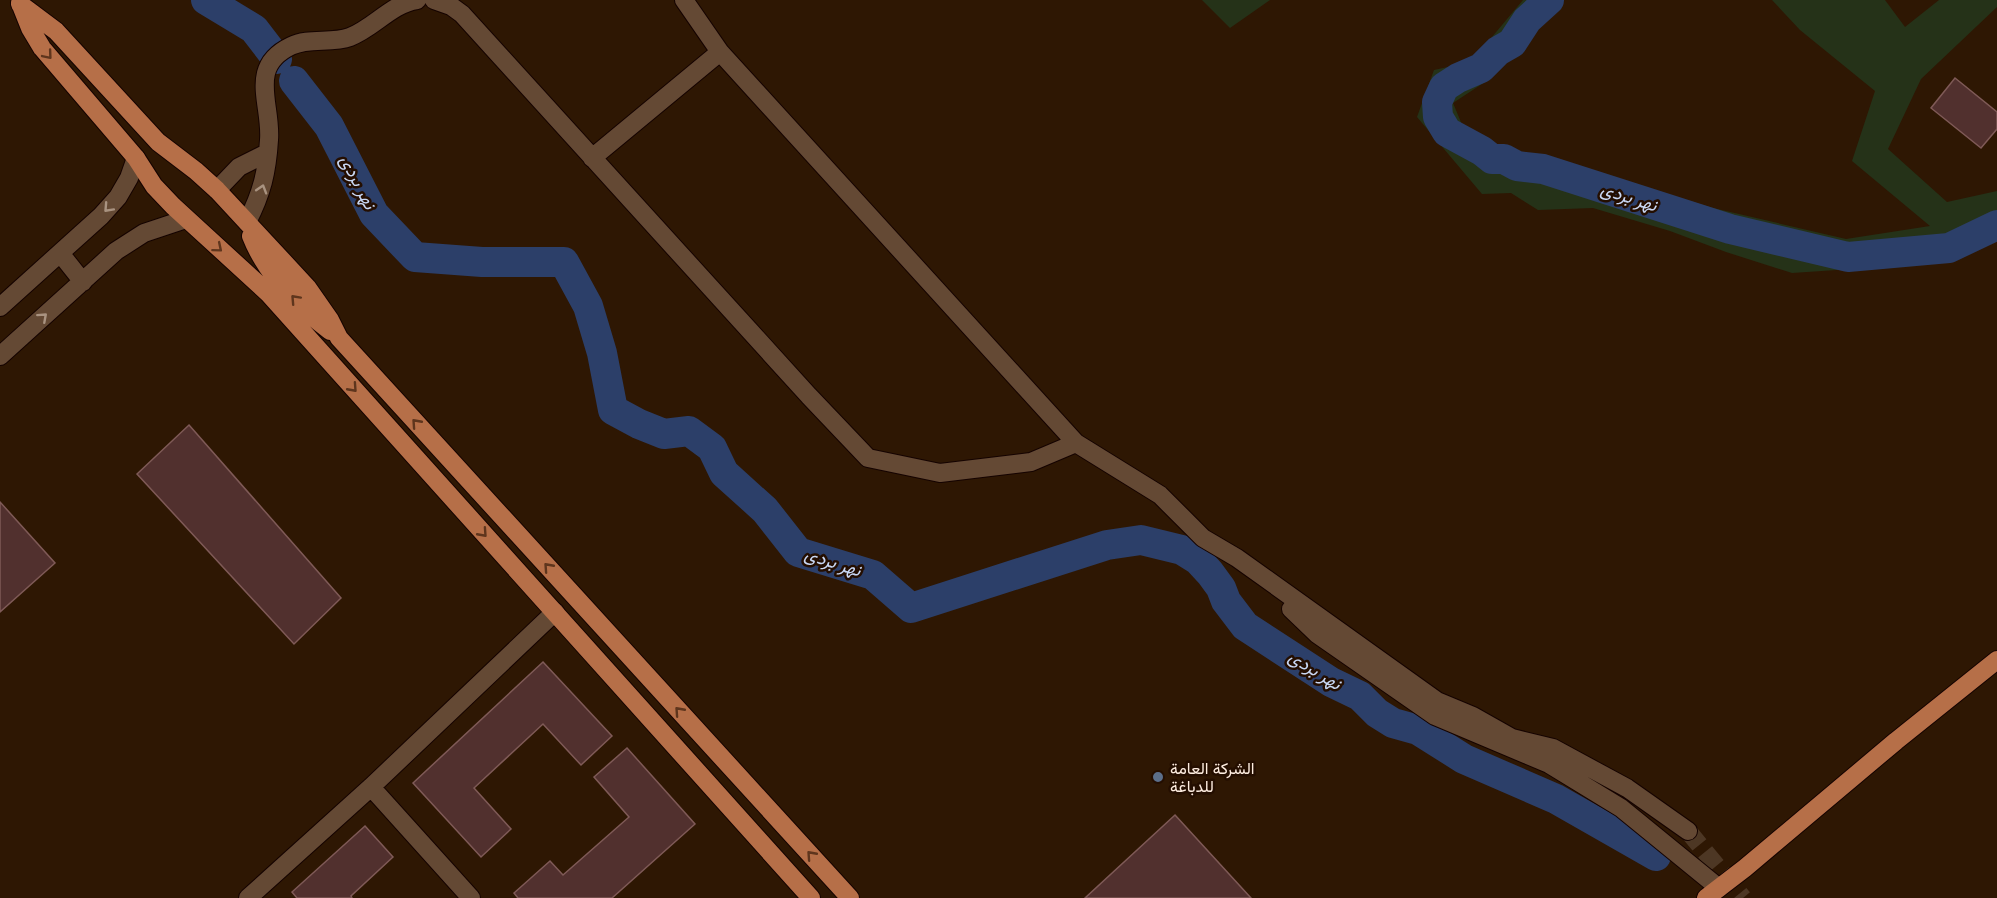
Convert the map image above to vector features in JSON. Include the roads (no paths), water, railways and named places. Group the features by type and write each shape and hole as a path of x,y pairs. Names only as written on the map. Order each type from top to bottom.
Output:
{"main road":[{"path":"19,2 42,48 136,158 154,186 186,219 268,293 812,898"},
{"path":"19,2 56,31 158,142 196,171 247,222 307,287 325,311 339,338 850,898"},
{"path":"1712,893 1997,660"}],"street":[{"path":"247,222 263,186 270,131 264,82 274,59 283,51 306,41 331,41 353,36 397,7 417,0"},
{"path":"434,0 451,6 462,14 868,458 940,473 1032,462 1076,443"},
{"path":"684,0 720,52 1076,443 1160,495 1203,537 1237,558 1437,701 1473,716 1512,738 1553,748 1627,788 1688,831"},
{"path":"592,158 720,52"},
{"path":"217,190 239,167 267,153"},
{"path":"0,307 118,197 129,178 136,158"},
{"path":"0,356 116,251 144,233 186,219"},
{"path":"60,253 83,282"},
{"path":"1237,558 1317,634 1436,716 1549,764 1622,808 1712,893"},
{"path":"248,898 370,787 555,612"},
{"path":"370,787 471,898"}],"waterway":[{"name":"نهر بردى","path":"206,0 254,29 277,59"},
{"name":"نهر بردى","path":"1549,0 1527,20 1512,43 1498,51 1481,68 1444,87 1437,102 1438,117 1447,132 1492,159 1504,159 1517,166 1543,169 1730,229 1848,257 1949,248 1997,225"},
{"name":"نهر بردى","path":"294,81 329,126 374,214 415,257 482,262 564,262 588,306 602,353 613,410 664,434 689,431 712,448 724,473 765,510 798,552 873,575 911,608 1107,545 1141,540 1182,550 1198,560 1210,573 1221,588 1226,601 1245,626 1331,682 1360,696 1377,713 1393,723 1418,730 1464,759 1556,799 1656,856"}],"tunnel":[{"path":"1688,831 1743,898"}],"place":[{"name":"الشركة العامة للدباغة","path":"1158,777"}]}
